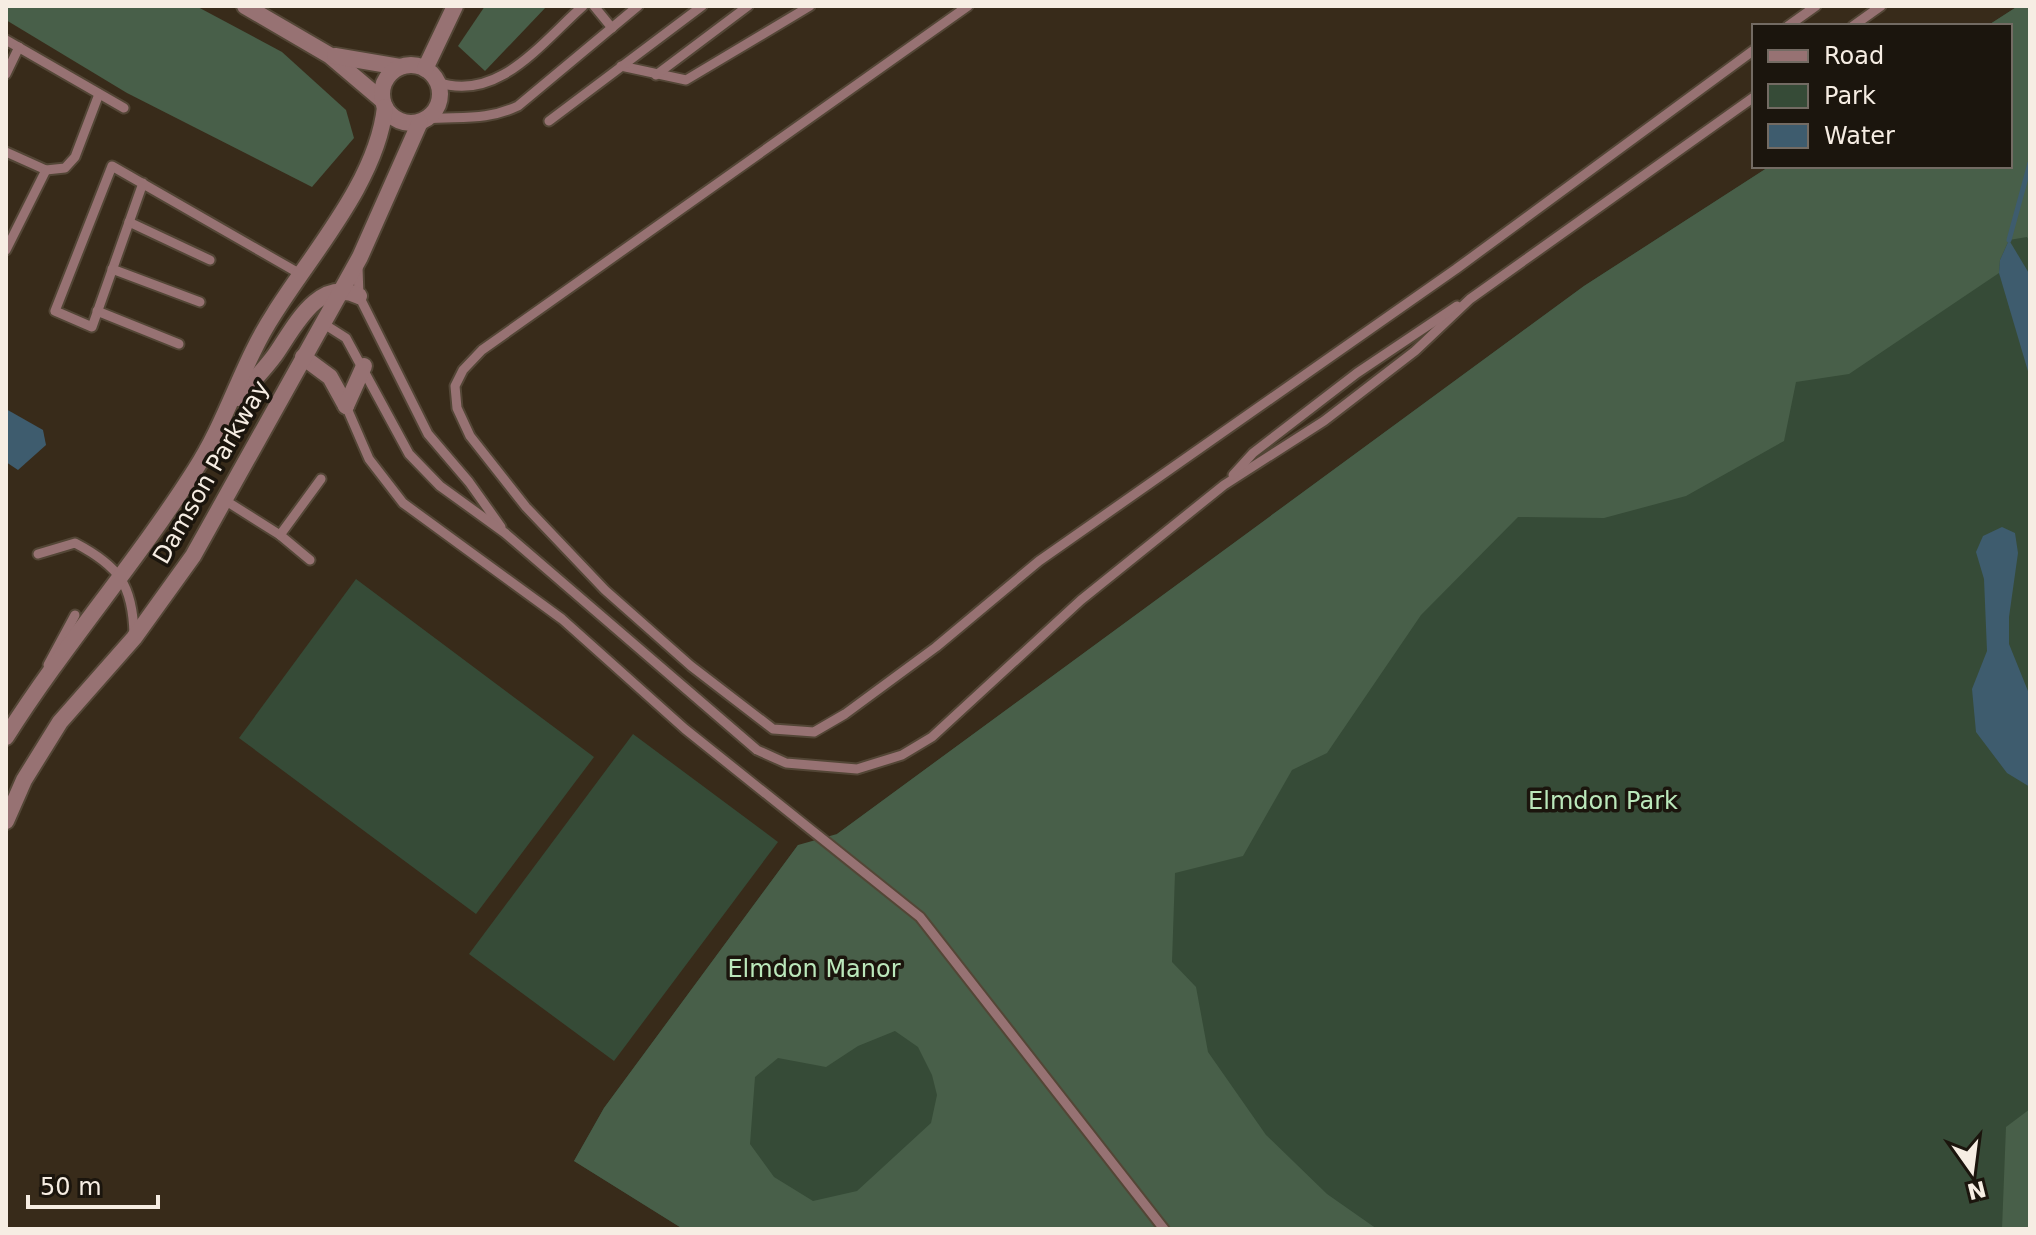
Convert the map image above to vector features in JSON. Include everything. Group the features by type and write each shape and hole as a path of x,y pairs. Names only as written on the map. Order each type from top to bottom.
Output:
{"street":[{"path":"245,6 329,55 400,121 423,120 439,102 437,82 425,69 329,55"},
{"path":"425,69 455,6"},
{"path":"383,104 385,80 400,67"},
{"name":"Damson Parkway","path":"6,737 40,683 122,578 197,467 229,408 250,355 356,188 383,125 383,104"},
{"name":"Damson Parkway","path":"6,821 30,770 60,722 134,638 193,556 360,257 423,120"},
{"path":"305,270 313,304 324,324"},
{"path":"229,408 274,357 300,316 313,304 341,291 359,296"},
{"path":"303,357 330,377 346,406"},
{"path":"346,406 364,366"}],"lane":[{"path":"437,82 463,89 495,82 583,6"},
{"path":"594,6 612,28"},
{"path":"423,120 487,118 518,106 638,6"},
{"path":"549,121 702,6"},
{"path":"656,75 748,6"},
{"path":"621,66 678,80 697,76 810,6"},
{"path":"968,6 482,350 463,370 455,386 457,408 470,436 535,517 605,590 691,666 773,729 814,732 845,714 936,647 1039,561 1456,269 1752,51"},
{"path":"1791,24 1816,6"},
{"path":"1856,24 1881,6"},
{"path":"6,40 124,108"},
{"path":"6,74 19,47"},
{"path":"6,152 46,170 65,168 75,157 99,94"},
{"path":"324,324 346,338 364,366 409,454 440,486 505,533 757,750 786,763 857,769 892,759 932,737 1081,600 1224,485 1324,421 1415,351 1470,299 1752,98"},
{"path":"143,183 92,327 55,311 112,166 305,270"},
{"path":"6,250 46,170"},
{"path":"129,222 210,260"},
{"path":"360,257 359,296 428,434 469,482 505,533"},
{"path":"112,269 200,302"},
{"path":"1224,485 1253,453 1347,380 1435,317 1470,299"},
{"path":"97,311 179,344"},
{"path":"346,406 369,459 403,503 562,619 685,729 920,917 1164,1229"},
{"path":"280,535 321,479"},
{"path":"223,499 280,535 310,560"},
{"path":"38,554 75,543 100,556 122,578 134,613 134,638"},
{"path":"40,683 60,638 75,615"}],"green space":[{"path":"6,6 196,6 282,52 346,110 354,138 312,187 127,93 6,20"},
{"path":"485,6 547,6 485,71 458,46"},
{"name":"Elmdon Park","path":"2018,6 2030,6 2030,1229 1170,1229 837,834 1584,286 1767,168 2012,168 2012,24 1990,24"},
{"path":"2018,6 2030,6 2030,242 2027,237 2009,240 2000,260 1999,273 1849,374 1796,382 1784,441 1686,496 1604,518 1518,517 1421,615 1327,753 1292,770 1243,856 1175,873 1172,962 1196,987 1208,1052 1266,1135 1327,1194 1377,1229 683,1229 574,1161 604,1108 798,845 837,834 1584,286 1767,168 2012,168 2012,24 1990,24","holes":["895,1031 918,1047 932,1075 937,1095 931,1123 857,1191 813,1201 774,1177 750,1144 755,1077 778,1058 826,1067 858,1046"]},
{"path":"356,579 594,757 476,914 239,738"},
{"path":"633,734 778,842 614,1061 469,954"},
{"name":"Elmdon Manor","path":"798,845 1136,1208 683,1229 574,1161 604,1108"},
{"path":"2030,1109 2030,1229 2002,1229 2006,1127"}],"water":[{"path":"2009,240 2030,275 2030,378 1999,273 2000,260"},
{"path":"6,409 43,430 46,445 18,470 6,462"},
{"path":"2002,527 2015,533 2018,553 2009,617 2009,644 2030,696 2030,787 2007,773 1976,732 1972,689 1987,651 1984,579 1976,552 1983,536"}],"waterway":[{"path":"2009,240 2030,163"}]}
